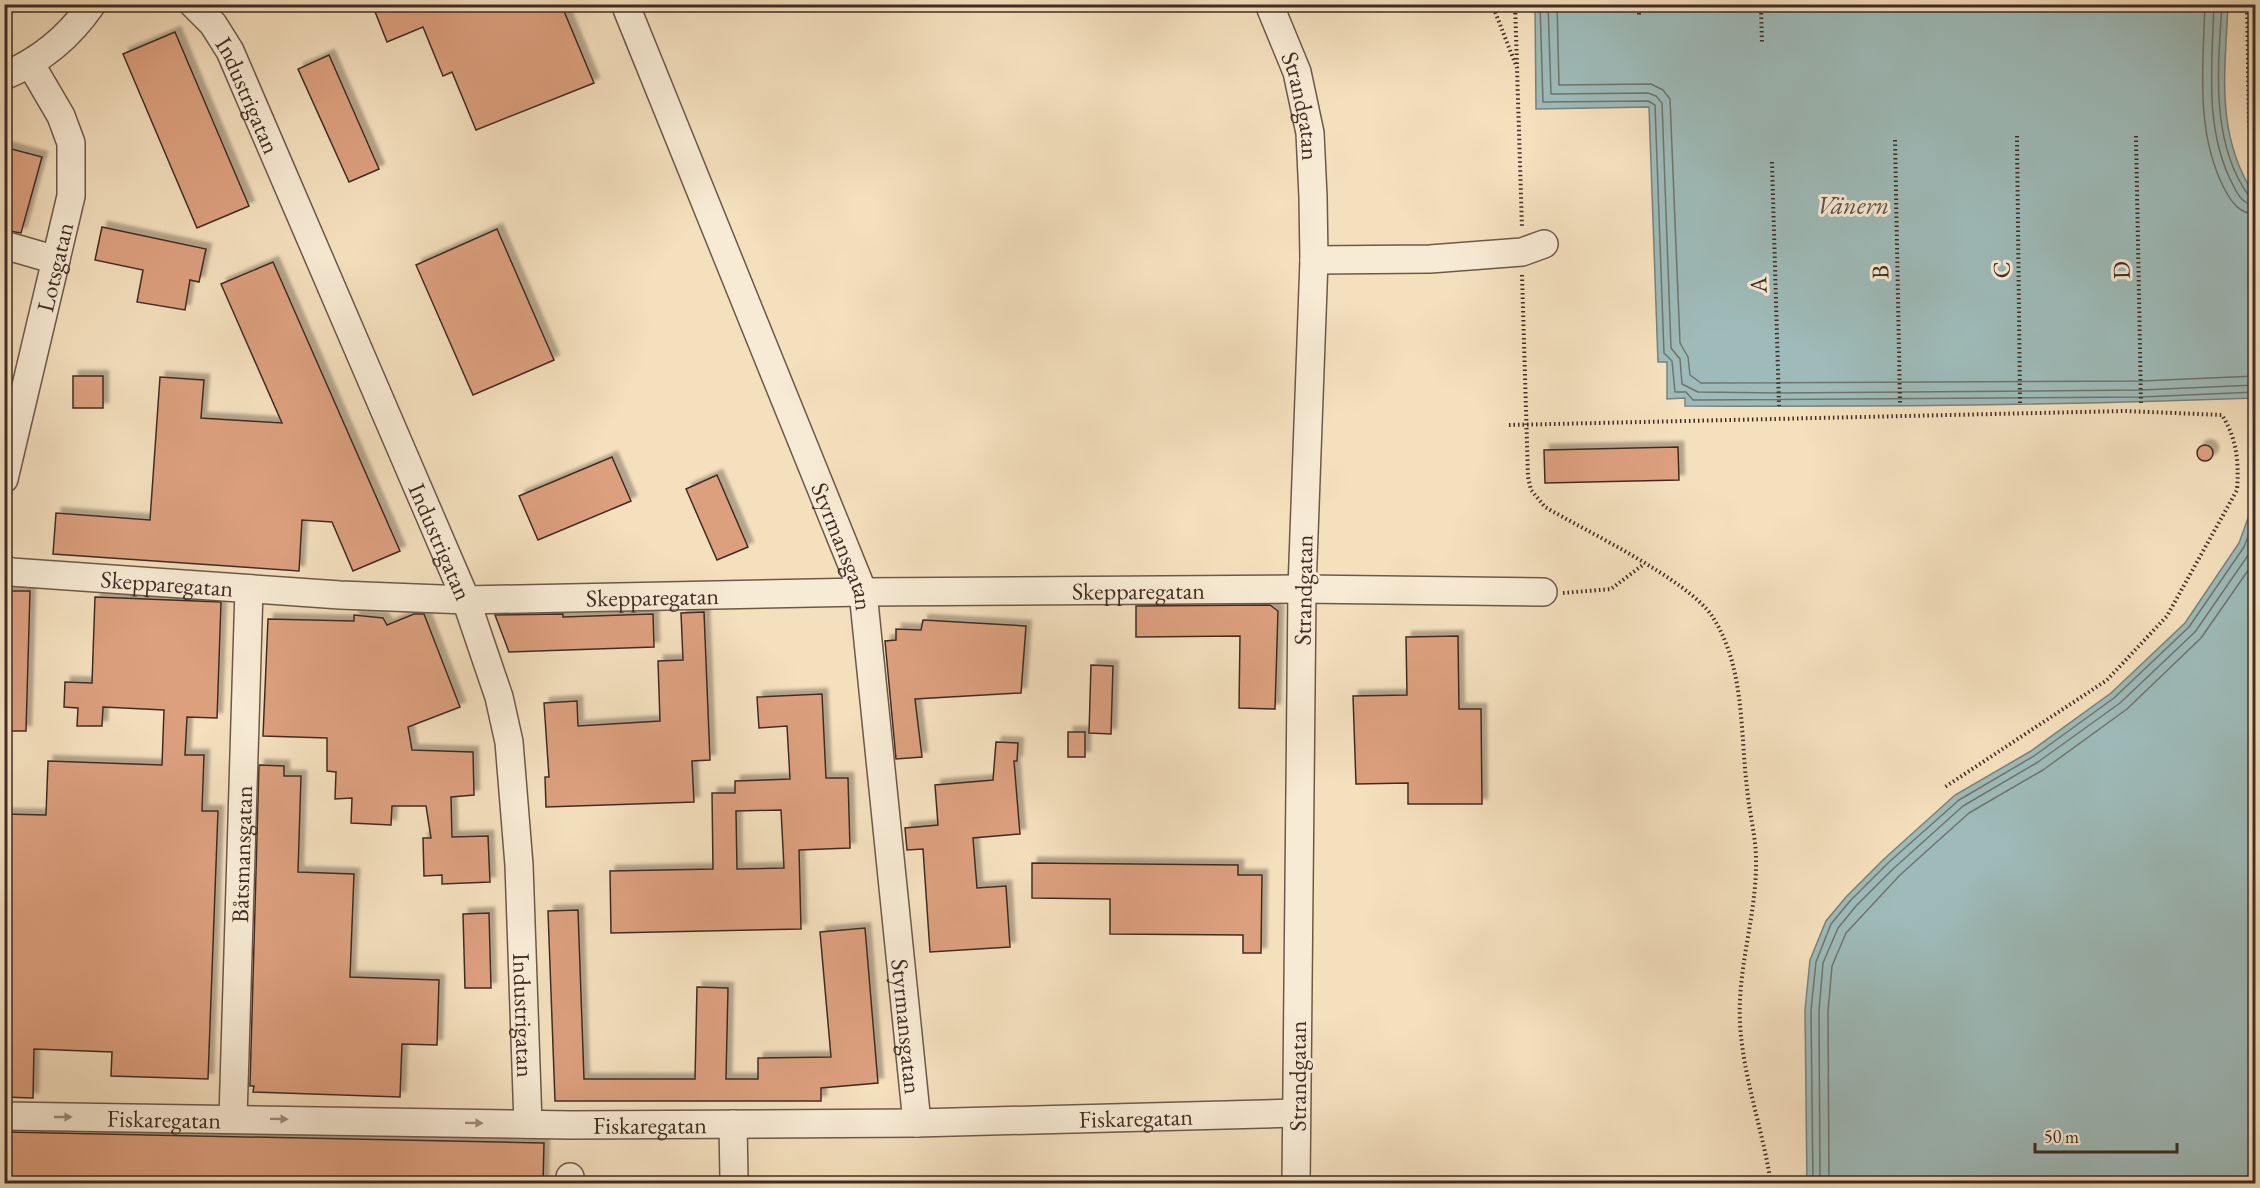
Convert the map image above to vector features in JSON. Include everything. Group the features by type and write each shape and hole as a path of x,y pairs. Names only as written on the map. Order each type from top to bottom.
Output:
{"street":[{"path":"4,76 30,63 64,38 92,4"},
{"name":"Industrigatan","path":"193,4 213,24 230,51 466,600 499,697 509,742 519,866 528,1124"},
{"name":"Styrmansgatan","path":"625,4 862,592 917,1123"},
{"name":"Strandgatan","path":"1269,4 1297,72 1310,133 1314,260 1302,589 1296,1184"},
{"name":"Lotsgatan","path":"4,479 71,196 71,143 61,116 30,63"},
{"path":"4,245 56,260"},
{"path":"1314,260 1430,260 1533,248"},
{"name":"Skepparegatan","path":"4,569 11,572 249,589 466,600 862,592 1302,589 1543,592"},
{"name":"Båtsmansgatan","path":"233,1118 249,589"},
{"name":"Fiskaregatan","path":"4,1116 528,1124 733,1124 917,1123 1296,1113"},
{"path":"733,1124 734,1179"}],"path":[{"path":"1492,4 1517,69"},
{"path":"1515,4 1517,69 1533,248 1527,424 1528,477 1538,500 1688,590 1712,615 1726,645 1738,688 1746,786 1756,860 1740,995 1740,1022 1744,1057 1767,1152 1771,1184"},
{"path":"1639,4 1639,16"},
{"path":"1761,4 1762,44"},
{"path":"2247,4 2248,105 2256,157"},
{"name":"C","path":"2018,136 2020,403"},
{"name":"D","path":"2136,136 2141,403"},
{"name":"B","path":"1895,140 1900,404"},
{"name":"A","path":"1772,162 1779,406"},
{"path":"1509,425 2125,411 2222,415 2234,434 2239,468 2237,490 2167,616 2107,680 1945,787"},
{"path":"1543,592 1582,593 1611,589 1644,564"}],"water":[{"name":"Vänern","path":"1535,5 2228,5 2225,104 2228,127 2233,150 2242,173 2255,196 2255,398 2042,404 1828,406 1685,406 1685,398 1667,399 1667,362 1658,362 1649,107 1536,109"},
{"path":"2255,499 2255,1183 1807,1183 1805,1010 1810,960 1826,921 1884,859 1955,795 2031,751 2111,693 2185,623 2239,543"}],"building":[{"path":"372,4 561,4 594,83 476,130 452,72 443,76 423,27 387,42"},
{"path":"175,32 249,206 197,228 123,54"},
{"path":"329,55 379,169 349,182 298,69"},
{"path":"4,147 42,157 21,233 4,230"},
{"path":"102,227 206,249 199,282 190,280 185,310 137,302 143,270 95,260"},
{"path":"497,229 554,360 473,395 416,265"},
{"path":"273,262 400,551 353,571 332,522 302,520 299,571 53,554 56,513 150,520 160,377 204,380 201,418 282,423 221,284"},
{"path":"73,376 103,376 103,408 73,408"},
{"path":"2202,445 2208,445 2213,453 2211,459 2202,461 2197,456 2197,450"},
{"path":"1678,447 1679,480 1545,483 1544,450"},
{"path":"612,457 631,501 538,540 519,496"},
{"path":"717,475 748,547 717,560 686,489"},
{"path":"4,591 30,591 26,731 4,731"},
{"path":"95,597 221,602 217,718 187,717 185,755 204,755 202,811 218,811 208,1079 111,1076 112,1052 34,1049 33,1098 4,1097 4,814 46,815 48,761 162,765 164,710 103,707 102,726 77,726 78,708 64,707 65,682 92,683"},
{"path":"1270,605 1278,611 1275,709 1239,708 1240,636 1136,637 1136,606"},
{"path":"704,612 710,760 692,761 694,802 546,807 545,777 549,777 544,703 577,701 578,726 660,721 658,661 683,660 681,613"},
{"path":"414,614 424,614 460,707 408,727 412,750 473,752 474,795 451,797 452,837 488,836 490,882 442,884 442,875 424,876 423,838 431,838 426,806 392,806 391,825 351,823 352,798 335,799 336,772 327,771 327,738 263,736 268,619 354,621 354,615 383,618 387,625"},
{"path":"563,614 563,617 653,614 654,647 509,652 495,615"},
{"path":"923,620 1026,626 1021,693 915,699 922,757 896,759 885,641 896,640 896,629 921,630"},
{"path":"1458,636 1459,709 1481,709 1482,804 1408,804 1408,783 1356,784 1353,696 1407,695 1406,637"},
{"path":"1091,665 1113,666 1111,734 1089,733"},
{"path":"822,694 826,778 848,778 850,848 799,850 801,929 611,933 610,871 713,869 712,793 735,793 735,781 790,779 787,726 759,728 757,697","holes":["781,810 784,868 737,869 736,811"]},
{"path":"1068,732 1085,732 1085,757 1068,757"},
{"path":"996,742 1018,743 1017,761 1014,761 1020,834 973,838 977,888 1006,886 1010,947 930,952 923,849 907,850 905,828 938,825 935,785 993,780"},
{"path":"259,765 284,766 284,776 301,776 298,872 354,874 350,977 439,980 437,1045 402,1044 400,1097 253,1092 254,1086 250,1086"},
{"path":"1032,863 1238,865 1238,875 1262,875 1261,953 1243,953 1243,935 1110,934 1110,899 1032,898"},
{"path":"578,910 584,1079 695,1079 697,987 728,988 726,1079 758,1079 758,1058 831,1057 820,932 865,928 878,1083 821,1088 821,1101 555,1101 548,911"},
{"path":"489,913 491,988 465,988 463,914"},
{"path":"4,1132 544,1143 543,1184 4,1184"}]}
